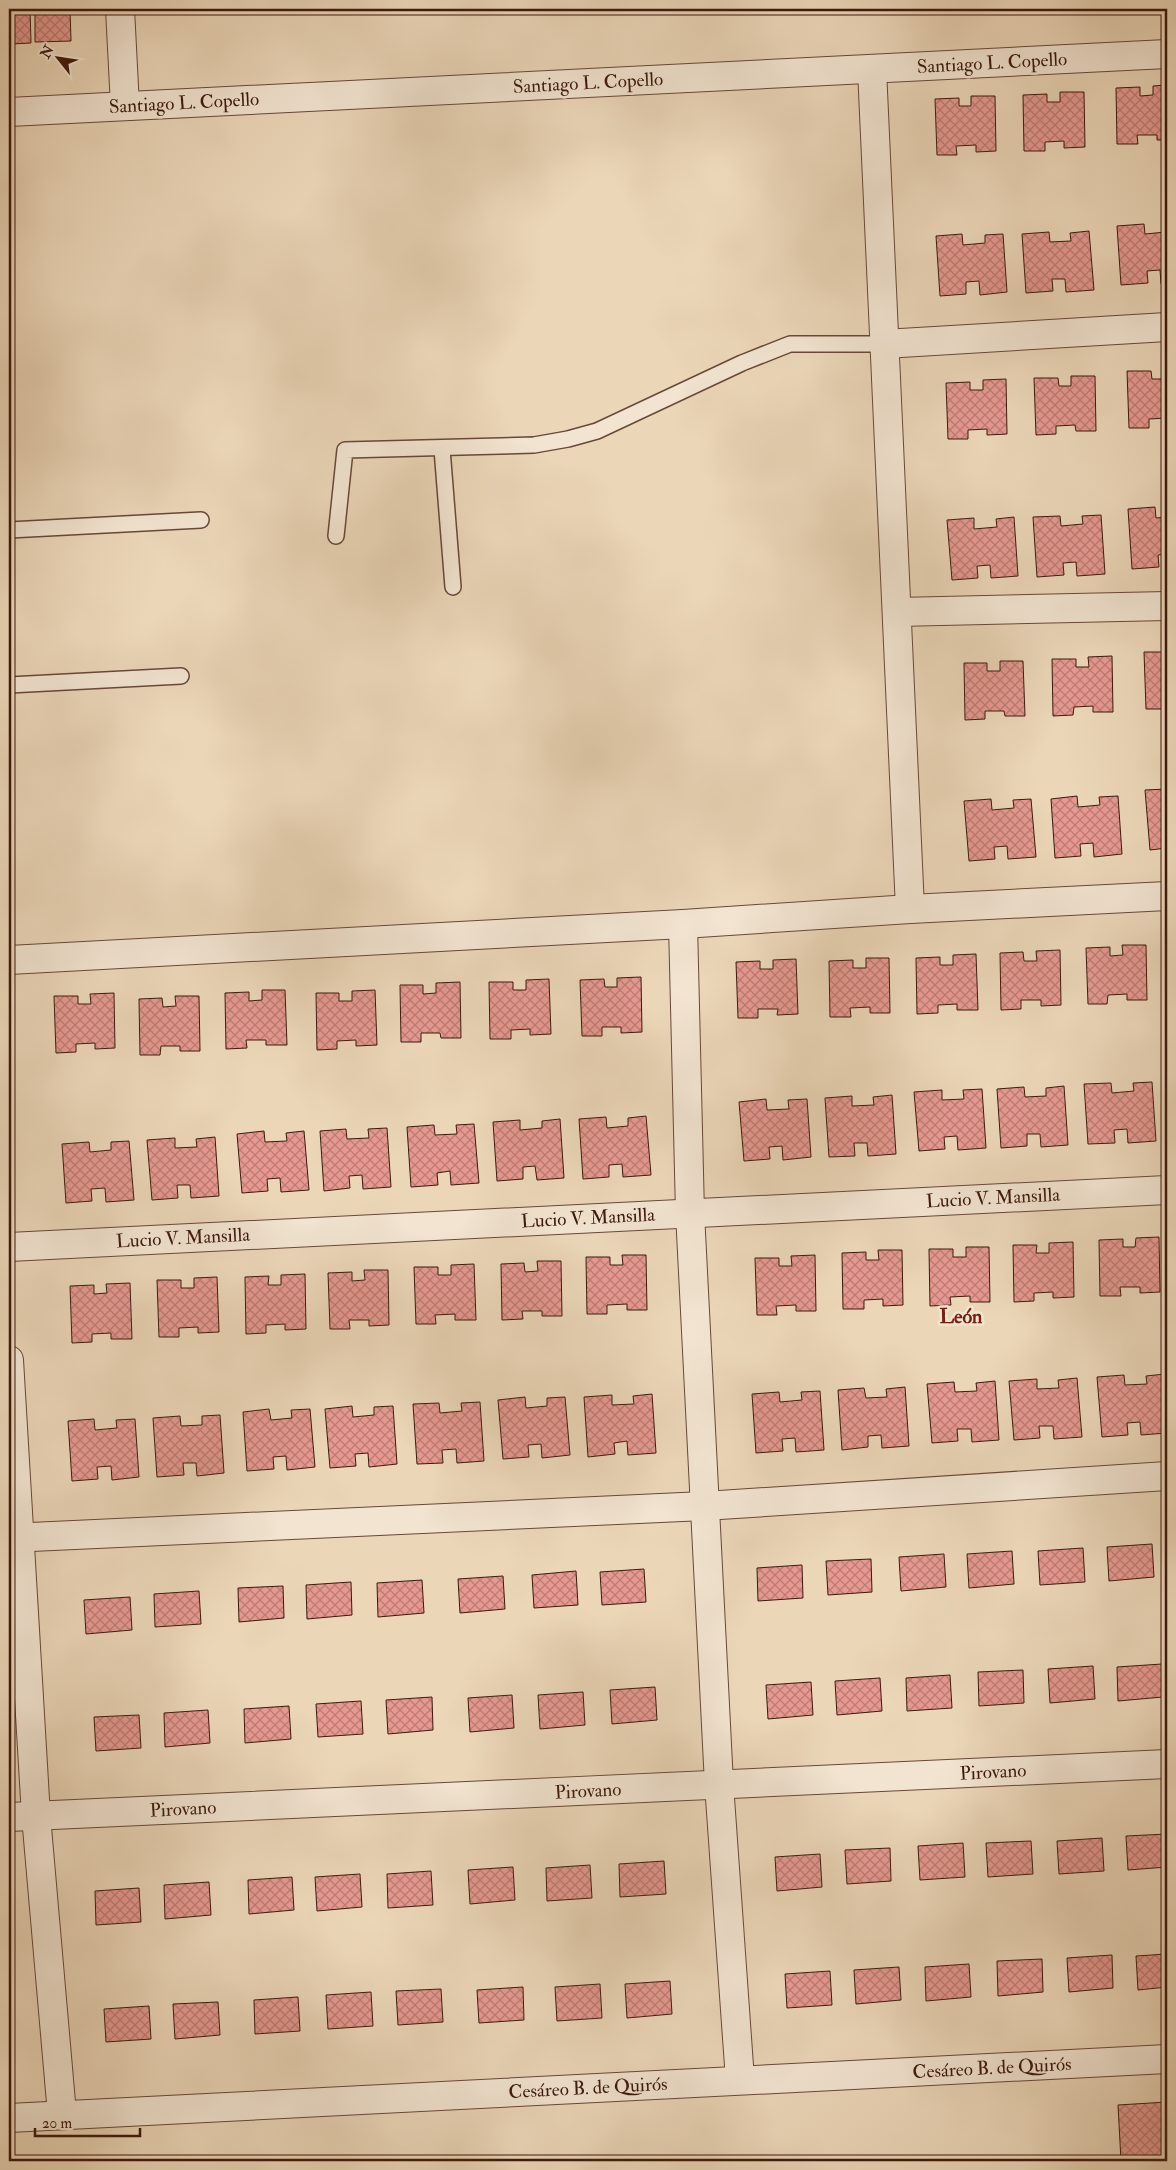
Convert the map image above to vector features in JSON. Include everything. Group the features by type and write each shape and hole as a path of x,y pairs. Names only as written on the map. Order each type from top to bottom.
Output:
{"street":[{"path":"120,9 126,106"},
{"name":"Santiago L. Copello","path":"9,112 1167,54"},
{"path":"872,69 910,909"},
{"path":"884,344 1167,327"},
{"path":"897,612 1167,606"},
{"path":"9,960 1167,896"},
{"path":"683,924 690,1213 704,1506 719,1784 740,2080"},
{"name":"Lucio V. Mansilla","path":"9,1247 1167,1190"},
{"path":"9,1360 14,1538 62,2114"},
{"path":"14,1538 704,1506 1167,1476"},
{"name":"Pirovano","path":"9,1817 1167,1764"},
{"name":"Cesáreo B. de Quirós","path":"9,2118 1167,2059"}],"lane":[{"path":"336,536 345,450 534,445 568,440 597,431 742,363 790,344 884,344"},
{"path":"442,448 453,587"},
{"path":"9,530 201,520"},
{"path":"9,685 181,676"}],"building":[{"path":"9,9 30,9 31,43 11,44"},
{"path":"35,9 70,9 71,41 35,42"},
{"path":"1167,85 1167,140 1157,140 1157,135 1137,135 1138,144 1117,144 1116,88 1140,87 1140,96 1153,95 1153,86"},
{"path":"1060,92 1084,92 1085,147 1064,148 1064,141 1045,142 1045,151 1024,151 1023,95 1047,94 1047,102 1060,102"},
{"path":"971,96 995,96 996,151 976,152 976,145 956,146 957,155 937,155 935,99 959,98 959,106 971,106"},
{"path":"1144,224 1145,234 1166,232 1165,224 1167,224 1167,283 1161,284 1160,270 1147,271 1148,283 1121,285 1117,226"},
{"path":"1089,231 1094,290 1066,292 1065,279 1052,279 1053,291 1026,293 1022,234 1049,232 1050,242 1071,241 1070,233"},
{"path":"962,234 963,245 985,243 985,235 1003,234 1007,292 980,295 979,281 966,282 966,294 940,296 936,236"},
{"path":"1164,369 1167,369 1167,418 1149,419 1149,428 1129,428 1127,371 1151,371 1152,379 1164,379"},
{"path":"1071,376 1095,376 1096,431 1076,431 1075,425 1056,426 1056,434 1036,435 1034,378 1058,378 1059,386 1071,386"},
{"path":"1006,379 1007,434 987,435 987,429 968,430 968,439 948,439 946,383 970,382 970,390 983,390 983,380"},
{"path":"1155,507 1156,518 1167,517 1167,554 1158,555 1159,567 1132,569 1128,509"},
{"path":"1101,515 1105,574 1077,576 1076,562 1063,563 1064,575 1037,577 1033,517 1060,516 1061,526 1083,524 1082,516"},
{"path":"1014,517 1018,576 991,578 990,565 977,566 978,578 952,580 947,520 974,518 974,529 997,527 996,519"},
{"path":"1144,652 1167,652 1166,709 1146,709"},
{"path":"1112,656 1113,712 1093,712 1093,706 1074,707 1073,715 1053,716 1052,659 1076,659 1076,667 1089,667 1088,657"},
{"path":"1000,661 1023,661 1025,716 1005,716 1004,711 985,711 985,719 965,720 964,663 987,663 987,671 1000,671"},
{"path":"1167,789 1167,848 1150,850 1145,790"},
{"path":"1077,796 1078,807 1100,805 1099,797 1118,796 1122,854 1094,857 1093,843 1080,844 1081,856 1055,858 1051,799"},
{"path":"991,799 992,810 1014,808 1013,800 1031,799 1036,857 1008,859 1007,846 994,847 995,859 969,861 964,801"},
{"path":"1122,945 1146,945 1147,1000 1127,1000 1127,994 1108,995 1107,1004 1088,1004 1086,948 1110,947 1110,956 1123,955"},
{"path":"1060,950 1061,1005 1041,1006 1041,1000 1021,1000 1021,1009 1001,1010 1000,953 1023,952 1024,961 1037,961 1036,951"},
{"path":"976,954 978,1010 957,1010 957,1004 938,1005 938,1013 917,1014 916,958 940,957 940,965 953,965 953,955"},
{"path":"866,958 889,958 890,1013 870,1013 870,1007 850,1008 851,1017 830,1017 829,961 853,960 853,968 866,968"},
{"path":"796,959 798,1014 777,1015 778,1009 758,1009 758,1018 738,1018 736,962 760,961 760,969 773,969 773,960"},
{"path":"641,977 642,1032 621,1033 621,1027 602,1027 602,1036 582,1036 580,980 604,979 605,987 617,987 617,978"},
{"path":"549,979 551,1034 530,1035 530,1029 511,1030 511,1039 490,1039 489,982 513,982 513,990 526,990 526,980"},
{"path":"460,982 461,1038 441,1038 440,1033 421,1033 421,1042 401,1042 400,985 423,985 423,994 436,993 436,983"},
{"path":"262,990 285,990 287,1045 266,1045 266,1040 246,1040 247,1048 226,1049 225,993 249,992 249,1001 262,1000"},
{"path":"375,990 377,1045 356,1046 356,1040 337,1041 337,1049 317,1050 316,993 339,993 339,1001 352,1001 352,991"},
{"path":"114,993 115,1048 95,1049 95,1043 76,1044 76,1052 56,1053 54,996 78,996 78,1004 91,1004 90,994"},
{"path":"175,996 199,996 200,1051 180,1051 180,1046 161,1046 160,1055 140,1055 139,999 162,998 163,1007 176,1006"},
{"path":"1152,1082 1156,1141 1128,1143 1127,1129 1114,1130 1115,1143 1088,1144 1084,1084 1111,1083 1112,1093 1134,1091 1133,1083"},
{"path":"1064,1086 1068,1145 1041,1147 1040,1134 1027,1134 1027,1146 1001,1148 997,1089 1024,1087 1025,1097 1046,1096 1046,1088"},
{"path":"982,1089 986,1148 958,1150 957,1136 944,1137 945,1149 919,1151 914,1092 942,1090 942,1100 964,1099 963,1090"},
{"path":"892,1095 896,1154 868,1156 867,1143 854,1143 855,1156 829,1157 825,1098 852,1096 852,1106 874,1105 873,1097"},
{"path":"766,1099 767,1110 789,1109 788,1100 807,1099 811,1157 783,1160 782,1146 769,1147 770,1159 744,1161 739,1102"},
{"path":"646,1116 651,1175 623,1177 622,1164 609,1165 609,1177 583,1179 579,1119 606,1117 607,1128 628,1126 628,1118"},
{"path":"560,1119 564,1178 537,1180 535,1166 523,1167 523,1179 497,1181 493,1122 520,1120 520,1130 542,1128 542,1121"},
{"path":"474,1124 479,1183 451,1185 450,1171 437,1173 438,1185 411,1187 407,1127 434,1125 435,1135 457,1134 456,1125"},
{"path":"387,1128 391,1187 363,1189 362,1175 349,1176 350,1188 324,1191 320,1131 346,1129 347,1139 369,1138 368,1129"},
{"path":"264,1131 265,1142 287,1141 286,1133 304,1131 309,1190 281,1192 280,1178 267,1179 268,1191 242,1193 237,1134"},
{"path":"215,1137 219,1196 191,1198 190,1185 177,1185 178,1198 152,1200 147,1140 175,1138 175,1148 197,1147 196,1139"},
{"path":"129,1141 134,1200 106,1202 105,1188 91,1189 92,1201 66,1203 62,1144 89,1142 90,1152 111,1150 111,1142"},
{"path":"1159,1237 1160,1292 1140,1293 1140,1287 1120,1287 1121,1296 1100,1296 1099,1240 1123,1239 1123,1247 1135,1247 1136,1238"},
{"path":"1073,1242 1074,1297 1053,1298 1053,1292 1034,1293 1034,1301 1014,1302 1013,1245 1037,1245 1036,1253 1049,1253 1049,1243"},
{"path":"966,1247 989,1247 990,1302 970,1302 970,1296 950,1297 951,1305 930,1306 929,1249 953,1249 953,1257 966,1257"},
{"path":"878,1250 902,1250 903,1305 883,1306 883,1299 864,1300 864,1309 843,1309 842,1253 866,1252 866,1260 879,1260"},
{"path":"622,1255 646,1255 647,1310 627,1310 627,1304 607,1305 607,1314 587,1314 586,1257 610,1257 610,1265 623,1265"},
{"path":"815,1255 816,1311 796,1311 796,1305 776,1306 777,1315 757,1315 755,1258 779,1258 779,1266 792,1266 791,1256"},
{"path":"537,1261 561,1261 562,1316 542,1316 542,1311 522,1311 523,1319 502,1320 501,1264 524,1263 525,1272 538,1271"},
{"path":"474,1264 476,1320 455,1320 455,1314 435,1315 436,1324 416,1324 414,1267 438,1267 438,1275 451,1275 451,1265"},
{"path":"364,1270 388,1270 389,1325 369,1326 369,1320 349,1320 350,1329 330,1329 328,1273 352,1272 352,1281 365,1280"},
{"path":"305,1274 306,1329 285,1330 285,1324 266,1325 266,1333 246,1334 245,1277 269,1276 268,1285 281,1285 281,1275"},
{"path":"217,1277 219,1332 198,1333 198,1327 179,1328 179,1337 159,1337 157,1280 181,1280 181,1288 194,1288 194,1278"},
{"path":"130,1283 132,1339 111,1339 111,1333 92,1334 92,1342 72,1343 70,1286 94,1285 94,1294 107,1293 106,1284"},
{"path":"1165,1374 1167,1433 1141,1435 1140,1422 1127,1423 1128,1435 1102,1437 1097,1377 1124,1375 1125,1385 1147,1384 1146,1376"},
{"path":"1077,1378 1082,1437 1054,1439 1053,1426 1039,1426 1040,1438 1014,1440 1009,1381 1037,1379 1037,1389 1059,1388 1058,1380"},
{"path":"995,1381 999,1440 972,1442 971,1429 957,1429 958,1441 932,1443 927,1384 954,1382 955,1392 977,1391 976,1383"},
{"path":"905,1387 909,1446 882,1448 881,1435 868,1436 868,1447 842,1450 838,1390 864,1388 866,1398 887,1397 886,1389"},
{"path":"820,1391 824,1450 796,1452 795,1438 782,1439 783,1451 756,1453 752,1394 779,1392 780,1402 802,1400 801,1392"},
{"path":"652,1394 656,1453 628,1455 627,1441 614,1443 615,1454 588,1457 584,1397 612,1395 612,1405 634,1404 633,1396"},
{"path":"525,1397 526,1408 547,1406 547,1398 565,1397 570,1455 542,1458 541,1444 528,1445 529,1457 503,1459 498,1400"},
{"path":"480,1402 484,1461 457,1463 456,1449 442,1450 443,1463 417,1464 413,1404 439,1403 440,1413 462,1411 461,1403"},
{"path":"352,1406 353,1417 374,1415 374,1407 393,1406 397,1464 369,1467 368,1453 355,1454 356,1466 330,1468 325,1409"},
{"path":"269,1409 271,1420 292,1418 291,1410 310,1409 315,1467 287,1470 286,1456 273,1457 274,1469 247,1471 243,1412"},
{"path":"220,1415 224,1473 197,1476 196,1463 183,1463 184,1475 157,1477 153,1418 180,1416 181,1426 202,1425 202,1416"},
{"path":"94,1419 95,1430 117,1428 116,1420 135,1419 139,1477 112,1480 111,1466 97,1467 98,1479 72,1481 68,1421"},
{"path":"1152,1544 1154,1577 1109,1581 1107,1547"},
{"path":"1083,1548 1085,1582 1040,1585 1038,1551"},
{"path":"1012,1551 1014,1584 969,1588 967,1554"},
{"path":"944,1554 946,1587 901,1591 899,1557"},
{"path":"871,1559 872,1592 828,1595 826,1561"},
{"path":"802,1565 803,1598 758,1601 757,1568"},
{"path":"644,1569 646,1602 602,1605 600,1572"},
{"path":"576,1571 578,1605 534,1608 532,1575"},
{"path":"503,1576 505,1609 460,1613 458,1579"},
{"path":"422,1580 424,1613 378,1617 377,1583"},
{"path":"351,1582 352,1615 307,1619 306,1585"},
{"path":"283,1586 284,1618 239,1622 238,1588"},
{"path":"199,1591 201,1624 155,1627 154,1594"},
{"path":"130,1597 132,1630 86,1634 84,1600"},
{"path":"1162,1664 1163,1697 1118,1701 1117,1667"},
{"path":"1093,1666 1095,1699 1050,1703 1048,1669"},
{"path":"1023,1670 1024,1703 979,1706 978,1672"},
{"path":"950,1675 952,1708 907,1711 906,1678"},
{"path":"880,1678 882,1711 837,1715 835,1681"},
{"path":"811,1682 813,1715 768,1719 766,1685"},
{"path":"655,1687 657,1720 612,1724 610,1690"},
{"path":"583,1692 585,1725 540,1729 538,1695"},
{"path":"512,1695 514,1728 470,1732 468,1698"},
{"path":"432,1697 433,1730 388,1734 386,1700"},
{"path":"361,1701 363,1734 318,1737 316,1704"},
{"path":"289,1706 291,1739 245,1743 244,1709"},
{"path":"208,1710 210,1743 165,1747 164,1713"},
{"path":"139,1715 141,1748 96,1751 94,1717"},
{"path":"1167,1834 1167,1867 1128,1870 1126,1836"},
{"path":"1102,1838 1104,1871 1059,1874 1057,1841"},
{"path":"1031,1841 1033,1874 988,1877 986,1843"},
{"path":"963,1843 965,1877 920,1880 918,1846"},
{"path":"890,1848 891,1881 847,1884 845,1850"},
{"path":"820,1854 822,1887 777,1891 775,1857"},
{"path":"664,1861 666,1894 620,1897 619,1864"},
{"path":"590,1865 592,1898 547,1901 546,1868"},
{"path":"513,1867 515,1900 470,1904 468,1870"},
{"path":"431,1871 433,1905 388,1908 387,1874"},
{"path":"360,1874 362,1907 317,1911 315,1877"},
{"path":"292,1877 294,1910 249,1914 248,1880"},
{"path":"209,1882 211,1915 165,1919 164,1885"},
{"path":"139,1888 141,1922 96,1925 95,1891"},
{"path":"1167,1954 1167,1987 1138,1990 1136,1956"},
{"path":"1112,1955 1113,1988 1069,1992 1067,1958"},
{"path":"1042,1959 1043,1992 998,1996 997,1961"},
{"path":"969,1964 971,1997 926,2001 925,1967"},
{"path":"899,1967 901,2000 856,2004 854,1970"},
{"path":"830,1971 832,2005 787,2008 785,1974"},
{"path":"670,1981 672,2014 627,2018 625,1984"},
{"path":"600,1984 602,2018 557,2021 555,1987"},
{"path":"523,1987 524,2020 479,2023 477,1990"},
{"path":"441,1989 443,2022 398,2025 396,1991"},
{"path":"371,1992 373,2026 328,2029 326,1995"},
{"path":"298,1997 300,2031 255,2034 254,2000"},
{"path":"218,2002 220,2035 175,2039 173,2004"},
{"path":"149,2006 151,2039 106,2042 104,2009"},
{"path":"1167,2102 1167,2161 1121,2161 1118,2105"}],"district":[{"name":"León","path":"961,1316"}]}
